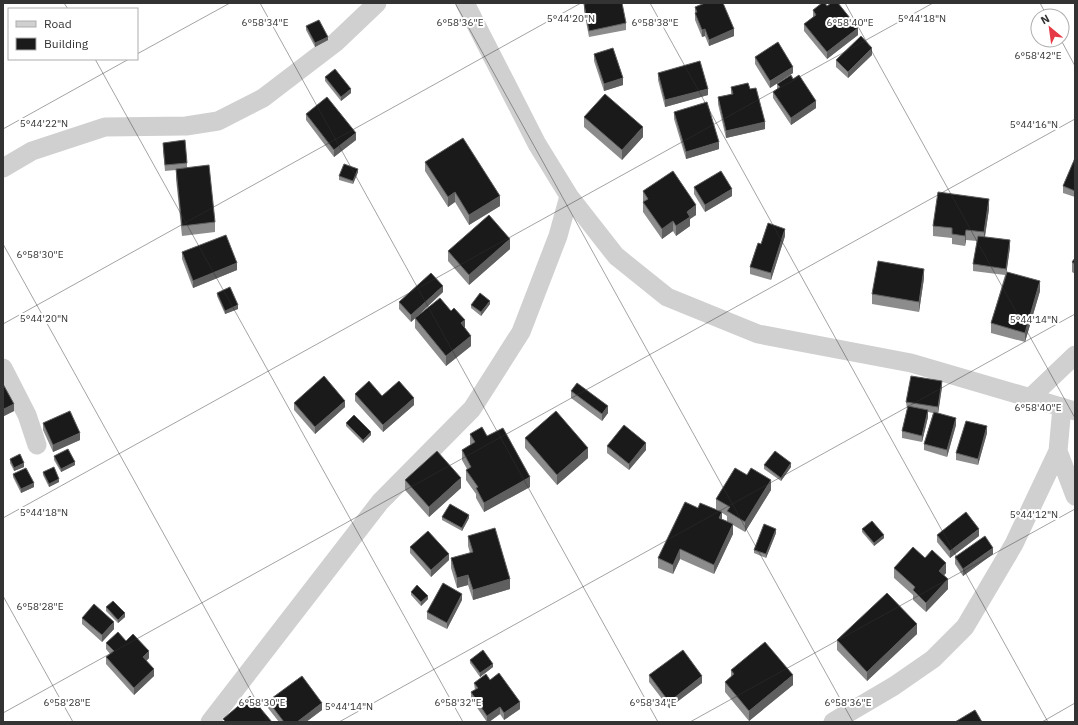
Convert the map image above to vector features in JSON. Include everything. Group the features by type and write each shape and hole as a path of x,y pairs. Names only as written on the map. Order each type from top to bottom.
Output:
{"street":[{"path":"3,168 32,151 105,127 186,126 218,121 263,98 335,43 377,3"},
{"path":"465,3 537,144 569,196 616,256 667,297 758,334 911,363 1068,409 1058,451 1014,544 965,627 933,659 894,686 833,722"},
{"path":"210,722 380,502 472,409 521,332 558,236 569,196"},
{"path":"1030,398 1075,355"},
{"path":"3,368 27,415 37,445"},
{"path":"1058,451 1075,496"}],"building":[{"path":"622,3 626,23 589,31 584,4"},
{"path":"705,3 723,3 734,29 709,40 705,29 702,30 695,13 697,12 695,7"},
{"path":"822,3 825,3 827,6 831,3 838,3 858,28 827,52 804,24 816,15 813,10"},
{"path":"319,20 328,37 315,43 306,26"},
{"path":"861,36 872,48 848,72 836,60"},
{"path":"778,42 793,67 770,81 755,57"},
{"path":"613,48 623,78 604,84 594,54"},
{"path":"700,61 708,89 665,100 658,73"},
{"path":"335,69 351,89 341,97 325,77"},
{"path":"791,75 793,79 799,75 816,101 791,118 773,92 780,87 777,84"},
{"path":"748,83 750,89 756,88 765,122 726,131 718,97 733,94 731,87"},
{"path":"605,94 643,127 622,150 584,117"},
{"path":"327,97 356,133 334,150 306,114"},
{"path":"707,102 719,142 686,152 674,112"},
{"path":"463,138 500,196 469,215 455,192 448,197 425,162"},
{"path":"185,140 187,163 165,165 163,143"},
{"path":"1075,158 1075,191 1063,186"},
{"path":"344,164 358,169 353,181 339,176"},
{"path":"209,165 215,222 182,226 176,169"},
{"path":"673,171 696,205 687,212 690,217 676,226 673,221 662,229 643,202 648,199 643,191"},
{"path":"721,171 732,189 705,205 694,187"},
{"path":"938,192 989,199 984,232 966,230 965,236 952,234 952,228 933,226"},
{"path":"489,215 510,239 469,275 448,251"},
{"path":"768,223 785,229 771,273 750,267 758,243 761,244"},
{"path":"226,235 237,263 193,281 182,252"},
{"path":"978,236 1010,240 1006,269 973,264"},
{"path":"878,261 924,269 919,302 872,294"},
{"path":"1007,272 1040,281 1025,333 991,323"},
{"path":"431,273 443,286 411,315 399,302"},
{"path":"230,287 238,305 225,311 217,293"},
{"path":"480,293 490,301 481,312 471,305"},
{"path":"440,298 451,311 454,308 465,320 461,323 471,336 446,356 415,318"},
{"path":"324,376 345,401 315,427 294,403"},
{"path":"911,376 942,381 938,407 906,402"},
{"path":"369,381 382,396 399,381 414,398 383,425 355,394"},
{"path":"577,383 608,406 602,414 571,391"},
{"path":"3,384 14,404 4,409 3,407"},
{"path":"908,406 928,410 922,436 902,431"},
{"path":"70,411 80,433 53,445 43,423"},
{"path":"556,411 588,448 557,475 525,438"},
{"path":"934,412 956,418 947,450 924,444"},
{"path":"354,415 371,432 363,440 346,423"},
{"path":"966,421 987,426 978,459 956,453"},
{"path":"624,425 646,443 629,464 607,446"},
{"path":"482,427 487,436 503,428 530,477 484,503 476,488 478,487 466,470 471,467 462,450 475,442 470,434"},
{"path":"68,449 75,462 61,469 54,456"},
{"path":"437,451 461,478 429,507 405,480"},
{"path":"775,451 791,463 781,478 764,465"},
{"path":"20,454 24,463 14,468 10,459"},
{"path":"54,467 59,479 49,484 43,472"},
{"path":"26,468 34,483 21,489 13,474"},
{"path":"735,468 747,475 751,468 771,480 745,522 727,511 730,507 716,499"},
{"path":"685,502 698,508 700,503 722,512 719,518 733,524 714,565 680,549 673,565 658,558"},
{"path":"450,504 469,515 462,528 442,517"},
{"path":"966,512 979,529 950,551 937,535"},
{"path":"872,521 884,535 874,543 862,529"},
{"path":"764,524 776,529 766,554 754,550"},
{"path":"495,528 510,579 473,590 468,575 457,578 451,558 473,552 468,536"},
{"path":"428,531 449,554 431,570 410,547"},
{"path":"985,536 993,548 963,569 955,557"},
{"path":"913,547 925,558 932,550 946,563 939,571 948,579 926,603 913,590 915,587 894,568"},
{"path":"443,583 462,594 447,623 427,612"},
{"path":"417,585 428,596 421,602 411,592"},
{"path":"887,593 917,624 867,672 837,640"},
{"path":"113,601 125,613 118,620 106,607"},
{"path":"94,604 114,622 102,635 82,618"},
{"path":"118,632 126,641 133,634 149,651 143,657 154,669 134,688 106,657 114,651 106,643"},
{"path":"765,642 793,675 749,711 725,682 734,674 731,670"},
{"path":"483,650 493,664 480,673 470,660"},
{"path":"683,650 702,676 669,702 649,675"},
{"path":"499,673 520,702 504,713 500,707 487,716 471,692 478,688 474,683 486,674 490,680"},
{"path":"302,676 322,703 297,722 284,722 268,701"},
{"path":"250,696 272,722 226,722 223,719"},
{"path":"975,710 982,722 955,722"}]}
